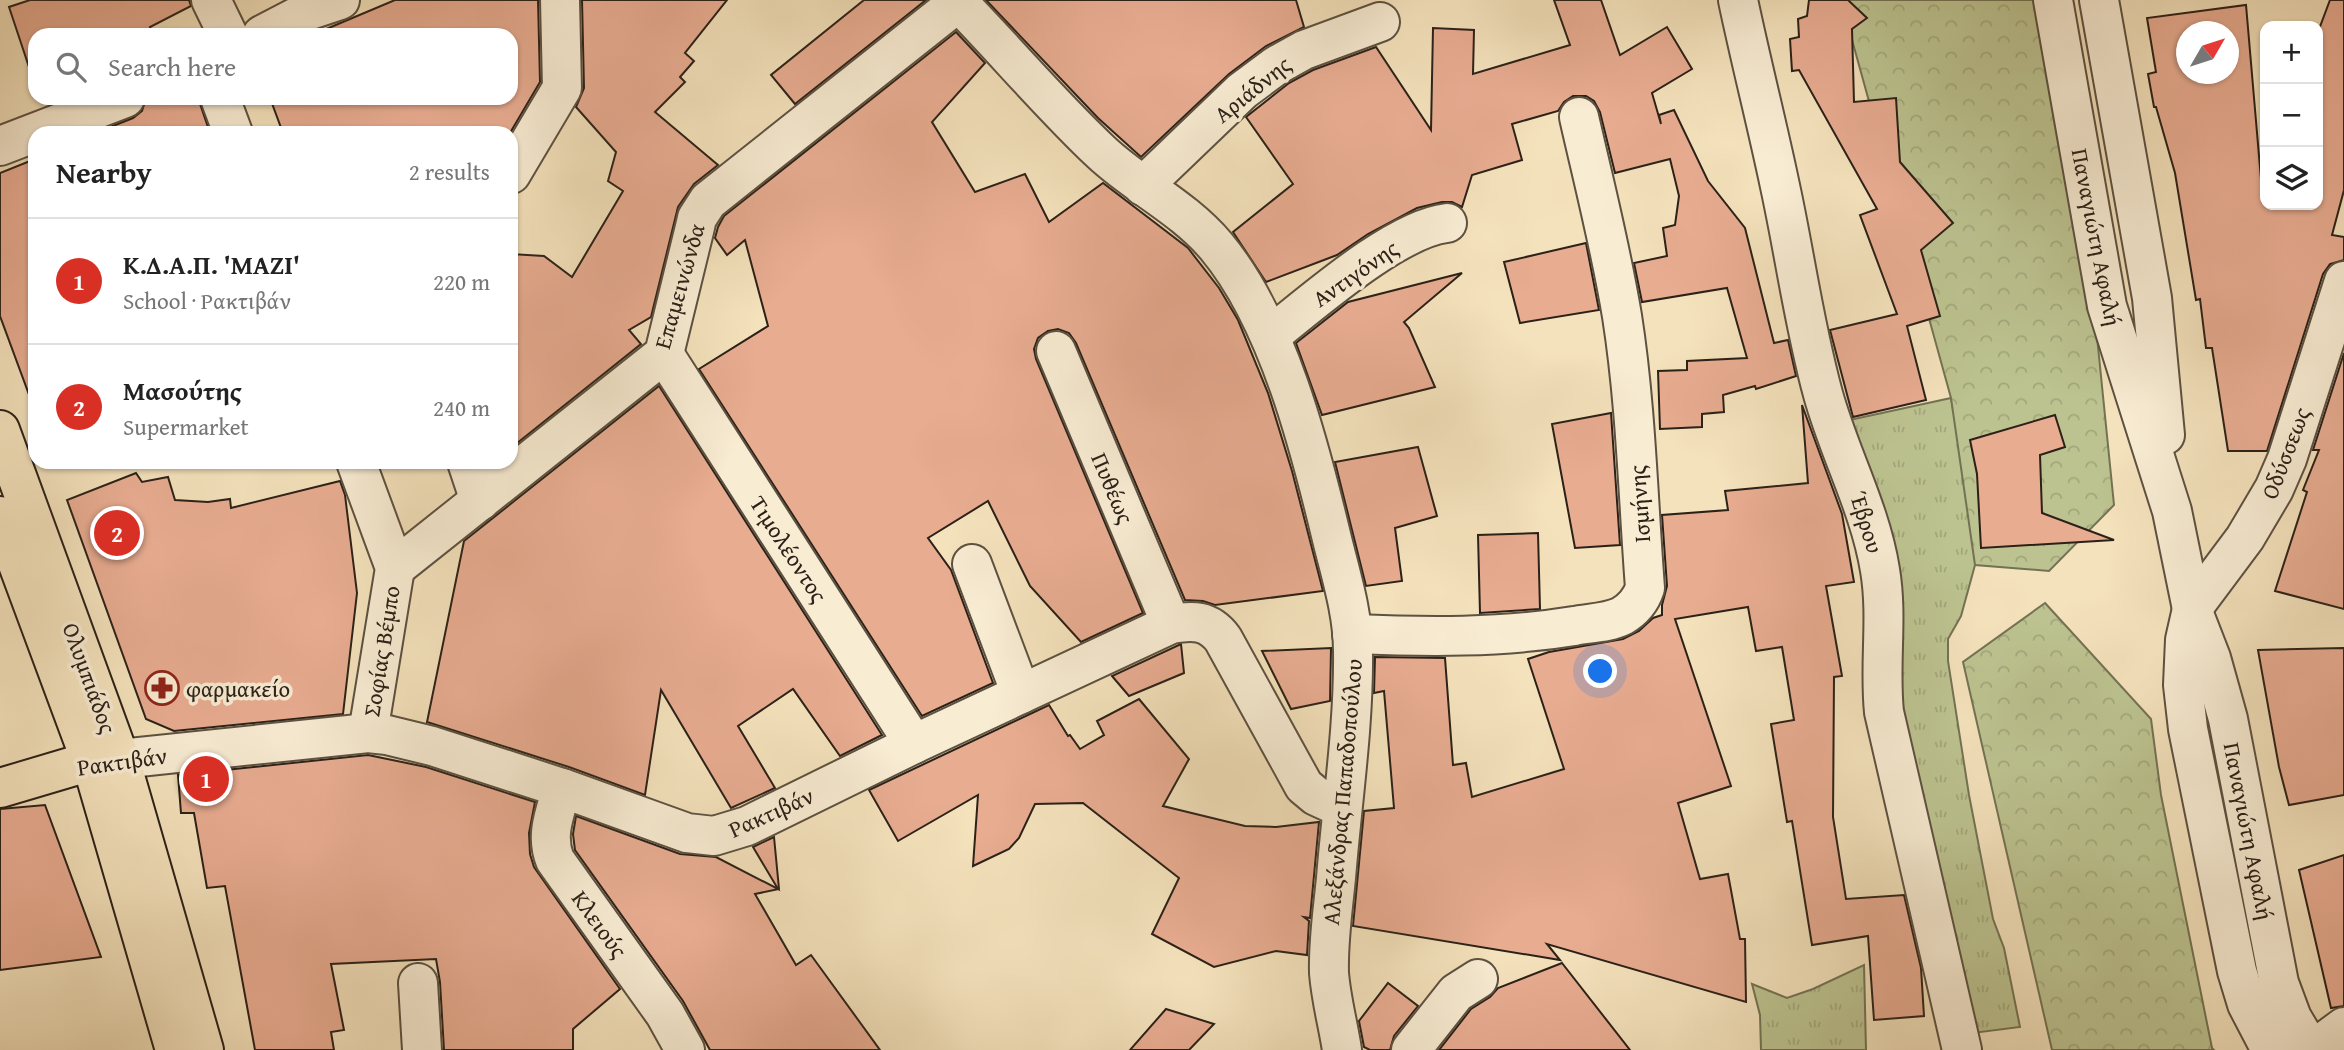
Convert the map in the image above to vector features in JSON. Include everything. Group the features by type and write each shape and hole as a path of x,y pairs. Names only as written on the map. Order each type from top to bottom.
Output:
{"main road":[{"name":"Ολυμπιάδος","path":"0,430 105,760 204,1050"},
{"name":"Ολυμπιάδος","path":"0,516 105,760 175,1050"},
{"name":"Ρακτιβάν","path":"0,788 105,760"}],"street":[{"path":"211,0 225,28"},
{"path":"275,28 310,10 340,0"},
{"path":"518,162 562,88 560,0"},
{"name":"Έβρου","path":"1738,0 1780,188 1807,332 1830,417 1865,509 1877,554 1884,612 1881,677 1884,712 1962,1050"},
{"name":"Παναγιώτη Αφαλή","path":"2053,0 2107,306 2172,511 2192,609 2211,658 2228,719 2279,983 2292,1018 2312,1050"},
{"name":"Παναγιώτη Αφαλή","path":"2099,0 2152,298 2172,511"},
{"name":"Αλεξάνδρας Παπαδοπούλου","path":"958,1 1090,141 1143,186 1179,209 1216,246 1237,274 1270,336 1320,490 1345,589 1352,634 1353,680 1329,947 1331,993 1342,1050"},
{"name":"Επαμεινώνδα","path":"395,568 664,354 697,218 708,201 958,1"},
{"name":"Αριάδνης","path":"1143,186 1242,91 1277,65 1304,50 1380,22"},
{"path":"52,126 107,105"},
{"path":"223,105 230,126"},
{"name":"Ισμήνης","path":"1352,634 1469,636 1568,627 1620,617 1634,608 1643,597 1645,587 1629,370 1608,243 1579,117"},
{"path":"0,146 28,135"},
{"name":"Αντιγόνης","path":"1270,336 1373,258 1416,231 1447,223"},
{"name":"Οδύσσεως","path":"2192,609 2245,538 2274,489 2287,459 2344,281"},
{"name":"Πυθέως","path":"1056,352 1171,624"},
{"name":"Τιμολέοντος","path":"664,354 914,744"},
{"path":"359,469 395,568"},
{"path":"469,469 480,500"},
{"path":"972,564 1021,694"},
{"name":"Σοφίας Βέμπο","path":"368,733 395,568"},
{"name":"Παναγιώτη Αφαλή","path":"2192,609 2183,661 2188,729 2237,971 2247,1004 2271,1050"},
{"name":"Ρακτιβάν","path":"105,760 368,733 432,746 562,788 687,833 714,836 747,826 914,744 1171,624 1196,621 1216,630 1245,676 1304,786 1316,796 1342,808"},
{"name":"Κλειούς","path":"562,788 550,829 555,860 664,1014 685,1050"},
{"path":"1411,1050 1456,993 1478,979"},
{"path":"418,983 422,1050"},
{"path":"2312,1050 2344,1027"}],"green space":[{"path":"1841,0 2034,0 2094,307 2114,505 2049,571 1975,565 1951,398"},
{"path":"1951,398 1977,545 1975,565 1961,616 1948,639 1948,661 1969,795 1993,919 2004,948 2020,1027 1973,1033 1904,723 1845,421"},
{"path":"2045,603 2151,719 2161,795 2214,1050 2052,1050 1963,662"},
{"path":"1864,965 1866,1050 1761,1050 1760,1015 1752,984 1787,998"}],"building":[{"path":"30,0 189,0 191,6 150,28 28,28 28,64 9,7"},
{"path":"395,0 538,0 540,82 514,126 280,126 273,105 518,105 518,28 329,28"},
{"path":"582,0 727,0 685,53 694,61 680,77 685,82 655,112 718,165 694,184 678,207 651,317 629,330 641,344 518,442 518,254 544,256 572,277 623,191 608,181 616,152 576,107 584,88"},
{"path":"864,0 926,0 795,104 771,75"},
{"path":"986,0 1296,0 1304,27 1266,46 1229,74 1141,157 1098,118"},
{"path":"1554,0 1601,0 1620,55 1667,27 1692,69 1652,93 1661,124 1659,115 1674,110 1708,181 1745,228 1774,343 1788,340 1796,376 1756,389 1755,386 1723,395 1724,412 1702,414 1702,427 1660,429 1658,371 1687,370 1687,361 1747,358 1727,288 1642,302 1634,263 1667,256 1663,228 1675,225 1679,196 1670,159 1615,173 1600,112 1594,101 1586,96 1573,96 1564,102 1558,111 1512,124 1522,160 1472,175 1462,207 1452,202 1442,202 1417,208 1368,234 1337,255 1266,282 1233,232 1293,184 1246,117 1289,83 1313,70 1376,47 1431,130 1433,28 1474,30 1473,74 1570,45"},
{"path":"1809,0 1848,0 1867,18 1852,29 1854,102 1896,98 1900,162 1953,223 1921,250 1940,316 1907,326 1926,400 1853,417 1830,330 1897,314 1860,215 1877,209 1799,70 1792,71 1790,39 1799,37 1798,19 1807,16"},
{"path":"2330,0 2344,0 2344,190 2332,235 2344,237 2344,260 2330,264 2323,274 2267,451 2228,451 2212,348 2206,348 2200,299 2196,300 2175,173 2154,107 2148,74 2156,72 2147,18 2246,5 2260,167 2260,210 2323,210 2322,21"},
{"path":"956,32 985,63 932,122 975,192 1025,174 1049,222 1103,183 1188,248 1219,288 1238,320 1268,393 1292,471 1323,591 1215,605 1185,600 1076,343 1069,333 1058,329 1048,331 1038,338 1034,349 1036,359 1143,613 1081,642 1030,586 988,501 928,538 951,570 993,683 922,716 699,369 768,326 745,240 727,255 715,238 724,216"},
{"path":"144,105 200,105 208,126 113,126 133,118 142,111"},
{"path":"28,162 28,392 0,316 0,173"},
{"path":"1586,243 1599,310 1520,323 1504,262"},
{"path":"1462,273 1404,322 1435,387 1322,415 1296,343 1348,302"},
{"path":"2344,353 2344,609 2275,591 2307,492 2303,490 2319,450 2313,450"},
{"path":"659,386 882,735 840,756 793,689 738,726 775,788 731,808 661,690 645,795 569,767 427,722 464,541"},
{"path":"1802,405 1842,514 1854,582 1826,586 1842,676 1834,677 1833,817 1846,899 1904,895 1921,968 1924,1016 1874,1020 1868,936 1812,945 1792,821 1787,822 1771,724 1794,720 1782,647 1756,651 1748,607 1675,619 1731,786 1678,803 1700,879 1728,874 1740,939 1745,939 1746,1002 1547,944 1560,960 1353,926 1364,811 1394,808 1384,691 1374,693 1375,657 1445,658 1453,765 1466,763 1472,797 1564,769 1528,659 1549,652 1623,639 1639,631 1653,618 1662,615 1667,586 1662,515 1728,510 1725,491 1808,483"},
{"path":"1611,413 1620,545 1575,548 1552,424"},
{"path":"2055,415 2065,447 2040,455 2042,513 2114,540 1981,548 1977,474 1970,440"},
{"path":"1418,447 1437,516 1395,528 1402,581 1366,586 1335,462"},
{"path":"136,473 142,482 168,477 175,500 208,502 230,499 231,508 340,481 345,495 357,593 343,714 174,731 146,719 67,500"},
{"path":"1538,533 1540,609 1480,613 1478,535"},
{"path":"1181,644 1184,673 1129,696 1112,676"},
{"path":"1331,648 1330,701 1291,709 1262,651"},
{"path":"2344,648 2344,795 2289,805 2279,767 2258,650"},
{"path":"1139,699 1189,759 1163,806 1245,826 1276,827 1319,822 1310,918 1304,917 1309,921 1307,955 1276,951 1214,967 1152,934 1179,878 1083,803 1035,804 1019,838 1009,849 973,866 978,795 898,841 869,790 1049,705 1068,736 1070,735 1080,749 1104,735 1097,721"},
{"path":"368,755 426,767 535,802 529,833 534,867 620,989 573,1029 573,1050 444,1050 436,959 331,964 344,1030 331,1032 334,1050 255,1050 225,886 207,888 194,813 181,813 178,775"},
{"path":"45,805 101,957 0,970 0,809"},
{"path":"576,816 680,854 716,857 778,889 753,847 774,837 779,889 755,894 796,965 811,955 880,1050 710,1050 683,1001 575,850 573,834"},
{"path":"2344,855 2344,1006 2331,1008 2299,870"},
{"path":"1562,963 1630,1050 1439,1050 1471,1009 1490,997 1498,988"},
{"path":"1388,983 1418,1006 1394,1036 1390,1050 1370,1050 1364,1047 1359,1021"},
{"path":"1166,1009 1214,1024 1189,1050 1130,1050"}],"place":[{"name":"Μασούτης","path":"117,533"},
{"name":"φαρμακείο","path":"162,688"},
{"name":"Κ.Δ.Α.Π. 'ΜΑΖΙ'","path":"206,779"}]}
